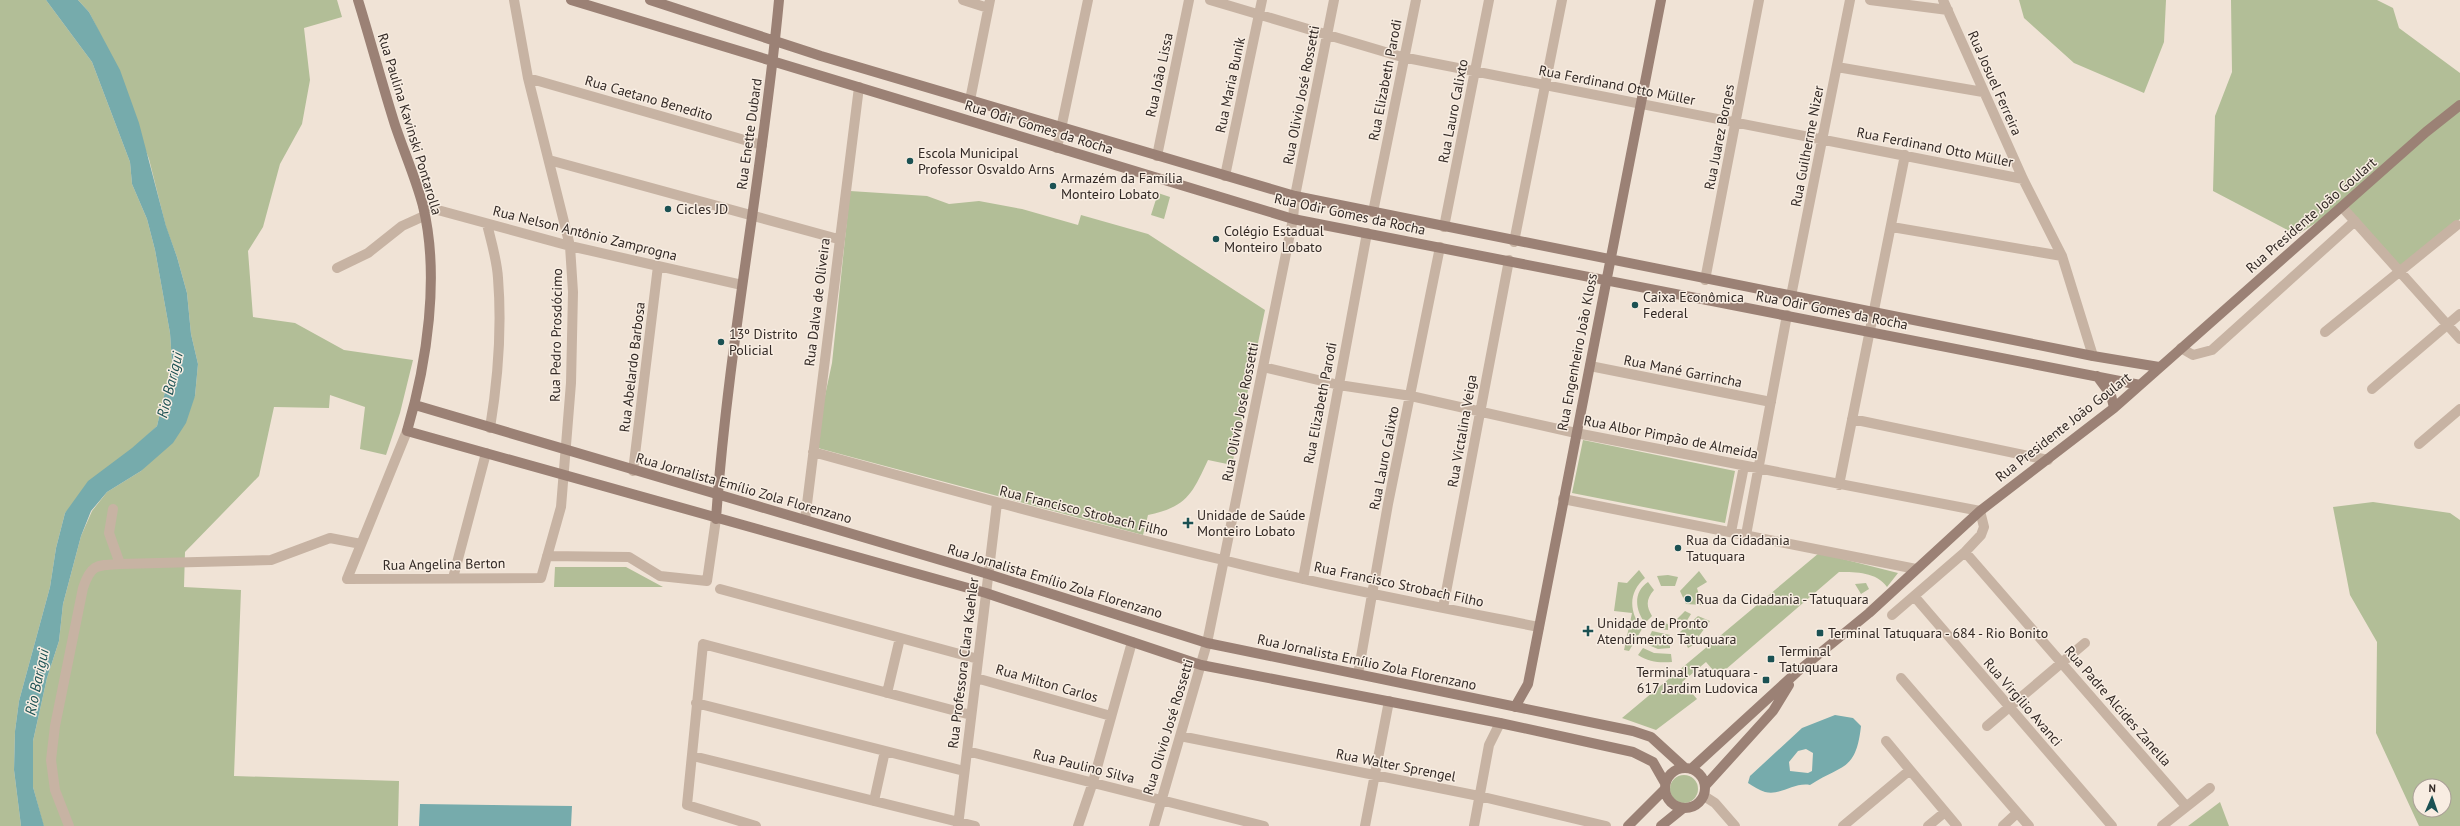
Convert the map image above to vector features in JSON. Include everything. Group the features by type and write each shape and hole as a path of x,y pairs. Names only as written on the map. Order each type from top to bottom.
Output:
{"street":[{"name":"Rua Paulina Kavinski Pontarolla","path":"347,579 407,431 415,406 426,345 430,299 429,253 423,211 395,125 358,0"},
{"name":"Rua Pedro Prosdócimo","path":"514,0 528,78 570,246 573,292 572,345 561,507 541,578"},
{"name":"Rua Odir Gomes da Rocha","path":"571,0 1293,219 2140,384"},
{"name":"Rua Odir Gomes da Rocha","path":"650,0 776,39 821,56 1295,196 1705,280 2092,356 2159,367"},
{"name":"Rua Enette Dubard","path":"547,556 629,557 660,576 707,581 716,519 717,495 751,214 774,61 779,0"},
{"path":"963,0 989,4 970,100"},
{"path":"1057,148 1088,0"},
{"name":"Rua João Lissa","path":"1157,156 1189,0"},
{"name":"Rua Ferdinand Otto Müller","path":"1210,0 1260,13 1326,35 1404,58 2023,179"},
{"name":"Rua Maria Bunik","path":"1225,176 1262,0"},
{"name":"Rua Olivio José Rossetti","path":"1154,826 1207,643 1293,219 1295,196 1334,0"},
{"name":"Rua Elizabeth Parodi","path":"1372,212 1416,0"},
{"name":"Rua Lauro Calixto","path":"1444,227 1476,72 1489,0"},
{"path":"1514,242 1562,0"},
{"name":"Rua Engenheiro João Kloss","path":"1515,707 1528,684 1661,0"},
{"name":"Rua Juarez Borges","path":"1705,280 1759,0"},
{"name":"Rua Guilherme Nizer","path":"1791,296 1850,0"},
{"path":"1870,0 1948,10"},
{"name":"Rua Josuel Ferreira","path":"1943,0 2023,179 2062,256 2092,356"},
{"path":"1837,67 1983,92"},
{"name":"Rua Caetano Benedito","path":"528,78 762,145"},
{"name":"Rua Dalva de Oliveira","path":"805,520 838,239 858,87"},
{"name":"Rua Presidente João Goulart","path":"1628,826 1665,787 1672,772 1688,769 1797,672 1865,617 1980,511 2114,408 2460,105"},
{"path":"1838,485 1892,227 1905,155"},
{"path":"549,160 838,239"},
{"path":"2342,207 2460,339"},
{"name":"Rua Nelson Antônio Zamprogna","path":"423,211 487,224 570,246 742,285"},
{"path":"337,268 368,253 423,211"},
{"path":"2181,348 2193,355 2212,350 2355,221"},
{"path":"487,224 498,277 499,313 497,380 490,428"},
{"path":"2325,332 2458,225"},
{"path":"1892,227 2062,256"},
{"name":"Rua Elizabeth Parodi","path":"1303,579 1367,233"},
{"name":"Rua Lauro Calixto","path":"1358,674 1374,594 1388,504 1440,247"},
{"name":"Rua Victalina Veiga","path":"1443,608 1479,411 1509,260"},
{"name":"Rua Abelardo Barbosa","path":"633,471 658,266"},
{"path":"2372,389 2460,314"},
{"path":"1746,535 1787,315"},
{"name":"Rua Mané Garrincha","path":"1590,366 1771,402"},
{"name":"Rua Albor Pimpão de Almeida","path":"1263,367 1339,385 1411,396 1576,433 1838,485 1980,511"},
{"path":"2097,376 2111,395 2114,408"},
{"name":"Rua Jornalista Emílio Zola Florenzano","path":"415,406 988,574 1207,643 1633,731 1651,737 1688,769"},
{"path":"2419,444 2460,409"},
{"path":"1852,419 2048,460"},
{"path":"407,431 564,474 716,519 986,593 1201,665 1447,712 1633,752 1653,762 1665,787 1670,803 1682,809"},
{"name":"Rua Francisco Strobach Filho","path":"814,452 997,503 1224,561 1374,594 1538,627"},
{"path":"453,578 486,453"},
{"path":"1731,532 1744,466"},
{"path":"1563,499 1916,569"},
{"name":"Rua Professora Clara Kaehler","path":"958,824 997,503"},
{"path":"113,509 109,533 120,564"},
{"path":"1892,615 1965,552 1983,531 1984,520 1980,511"},
{"path":"69,826 55,790 51,760 55,726 83,588 88,573 98,565 271,560 330,538 362,544"},
{"name":"Rua Padre Alcides Zanella","path":"1965,552 2186,806"},
{"name":"Rua Angelina Berton","path":"347,579 541,578"},
{"path":"720,589 978,659"},
{"name":"Rua Virgílio Avanci","path":"1914,596 2112,826"},
{"path":"888,693 900,638"},
{"path":"1078,826 1094,782 1132,642"},
{"path":"1987,726 2085,642"},
{"path":"756,826 687,805 703,644 971,715"},
{"name":"Rua Presidente João Goulart","path":"1661,826 1682,809 1695,806 1704,791 1773,710 1797,672"},
{"name":"Rua Milton Carlos","path":"976,678 1111,716"},
{"path":"1901,678 2028,826"},
{"path":"1447,712 1444,701 1449,693"},
{"path":"1365,826 1389,701"},
{"path":"696,703 964,772"},
{"path":"1474,826 1489,745 1500,723"},
{"name":"Rua Walter Sprengel","path":"1180,736 1479,796 1606,826"},
{"path":"1886,741 1957,826"},
{"path":"874,801 885,751"},
{"name":"Rua Paulino Silva","path":"967,751 1264,826"},
{"path":"693,756 874,801 958,824 975,826"},
{"path":"1688,769 1700,776 1704,791 1735,826"},
{"path":"1843,826 1910,770"},
{"path":"2162,826 2210,788"},
{"path":"1928,826 1945,812"},
{"path":"2003,826 2017,813"}],"green space":[{"path":"0,0 46,0 92,62 130,162 132,184 147,219 155,250 170,333 172,362 157,426 65,513 56,548 50,587 19,701 15,731 14,770 21,826 0,826"},
{"path":"78,0 337,0 342,17 304,28 310,80 302,124 280,164 263,227 248,251 253,317 295,323 344,350 413,360 400,413 386,455 360,449 365,407 330,395 329,408 274,407 259,476 185,552 184,587 241,590 234,776 399,781 398,826 44,826 43,824 33,787 33,741 47,678 59,641 63,604 81,536 92,511 107,492 141,471 195,396 198,364 191,334 187,293 177,257 166,227 149,159 103,40 89,12"},
{"path":"2019,0 2166,0 2164,42 2144,93 2074,63 2024,18"},
{"path":"2231,0 2377,0 2393,8 2399,28 2460,73 2460,219 2401,270 2345,204 2297,235 2213,191 2215,116 2232,72"},
{"path":"850,191 927,196 949,204 979,201 1022,209 1078,225 1081,215 1148,234 1265,310 1232,465 1208,460 1197,482 1187,497 1172,508 1148,515 1143,535 814,447 832,363"},
{"path":"1158,193 1170,197 1164,219 1151,215"},
{"path":"1583,440 1735,471 1725,523 1572,493"},
{"path":"2373,502 2450,513 2460,520 2460,826 2419,826 2415,818 2452,818 2452,778 2412,778 2412,811 2376,733 2377,642 2350,595 2333,507"},
{"path":"1819,553 1898,573 1887,587 1877,578 1866,574 1839,572 1718,676 1706,662 1682,682 1697,699 1656,730 1622,718"},
{"path":"555,567 626,567 663,587 554,587"},
{"path":"1639,570 1645,578 1636,589 1632,602 1635,616 1642,629 1629,651 1624,650 1632,613 1614,611 1618,582 1627,583"},
{"path":"1699,571 1707,582 1697,588 1702,605 1686,604 1680,591"},
{"path":"1668,575 1678,577 1675,586 1661,586 1657,576"},
{"path":"1648,582 1654,590 1649,596 1648,600 1648,606 1652,616 1645,623 1639,613 1637,601 1640,591"},
{"path":"1866,583 1869,589 1861,594 1855,584"},
{"path":"1685,611 1691,614 1686,622 1677,628 1675,621"},
{"path":"1698,616 1710,621 1699,636 1702,640 1688,648 1680,632"},
{"path":"1657,622 1668,624 1668,630 1654,628"},
{"path":"1652,631 1670,635 1670,648 1658,649 1646,644"},
{"path":"1643,648 1654,653 1671,654 1672,662 1654,662 1638,655"},
{"path":"1684,775 1694,779 1698,789 1694,799 1684,803 1674,799 1670,789 1674,779"},
{"path":"2220,802 2229,826 2188,826"}],"water":[{"name":"Rio Barigui","path":"46,0 78,0 89,12 120,70 139,123 166,226 177,257 187,293 191,334 198,364 195,396 186,423 173,443 141,471 107,492 91,511 81,536 63,604 59,641 47,678 33,741 33,787 44,826 21,826 14,770 15,731 19,701 50,587 56,548 65,513 88,481 132,448 157,426 172,362 170,333 155,250 147,219 132,184 130,162 92,62"},
{"path":"1835,715 1853,718 1861,726 1859,741 1855,752 1846,765 1810,785 1798,785 1782,791 1771,793 1765,792 1748,783 1750,776 1802,728","holes":["1806,749 1813,753 1812,771 1808,773 1790,771 1789,762 1798,751"]},
{"path":"420,804 572,806 571,826 419,826"}],"place":[{"name":"Escola Municipal Professor Osvaldo Arns","path":"910,161"},
{"name":"Armazém da Família Monteiro Lobato","path":"1053,186"},
{"name":"Cicles JD","path":"668,209"},
{"name":"Colégio Estadual Monteiro Lobato","path":"1216,239"},
{"name":"Caixa Econômica Federal","path":"1635,305"},
{"name":"13º Distrito Policial","path":"721,342"},
{"name":"Unidade de Saúde Monteiro Lobato","path":"1188,523"},
{"name":"Rua da Cidadania Tatuquara","path":"1678,548"},
{"name":"Rua da Cidadania - Tatuquara","path":"1688,599"},
{"name":"Unidade de Pronto Atendimento Tatuquara","path":"1588,631"},
{"name":"Terminal Tatuquara - 684 - Rio Bonito","path":"1820,633"},
{"name":"Terminal Tatuquara","path":"1771,659"},
{"name":"Terminal Tatuquara - 617 Jardim Ludovica","path":"1766,680"}]}
